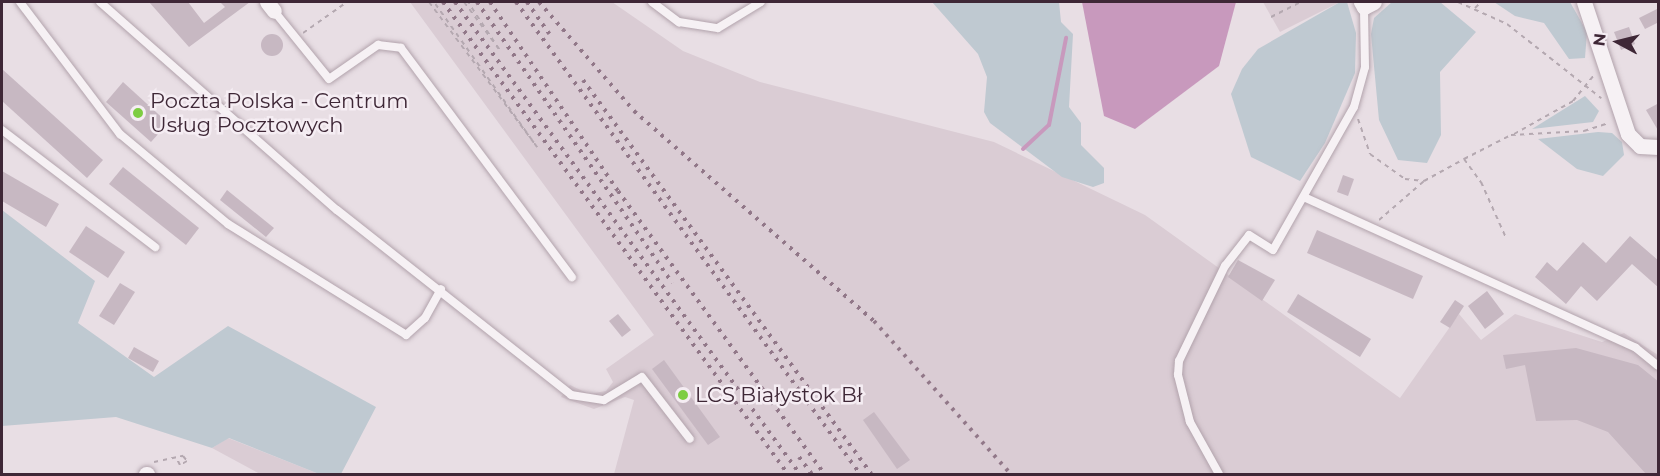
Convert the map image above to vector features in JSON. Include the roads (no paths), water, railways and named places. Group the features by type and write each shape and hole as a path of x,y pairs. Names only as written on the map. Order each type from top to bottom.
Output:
{"street":[{"path":"1584,2 1607,63 1626,126 1640,146 1659,147"}],"lane":[{"path":"20,2 120,134 228,224 406,335 425,318 441,289"},
{"path":"100,2 328,203 441,289 575,398 604,400 642,376 690,439"},
{"path":"652,2 679,22 701,28 718,28 761,2"},
{"path":"1219,474 1190,422 1178,375 1179,361 1225,266 1249,235 1273,250 1306,198 1354,107 1365,67 1366,3"},
{"path":"271,6 329,79 378,45 401,48 572,276"},
{"path":"2,130 155,247"},
{"path":"1306,198 1372,226 1636,348 1659,366"}],"waterway":[{"path":"1023,149 1049,125 1066,38"}],"railway":[{"path":"443,2 788,474"},
{"path":"455,2 800,474"},
{"path":"477,2 672,283"},
{"path":"490,2 618,191 824,474"},
{"path":"516,2 860,474"},
{"path":"527,2 549,34"},
{"path":"539,2 634,111 874,321 1011,474"},
{"path":"583,80 871,474"},
{"path":"799,457 812,474"}],"place":[{"name":"Poczta Polska - Centrum Usług Pocztowych","path":"138,113"},
{"name":"LCS Białystok Bł","path":"683,395"}]}
